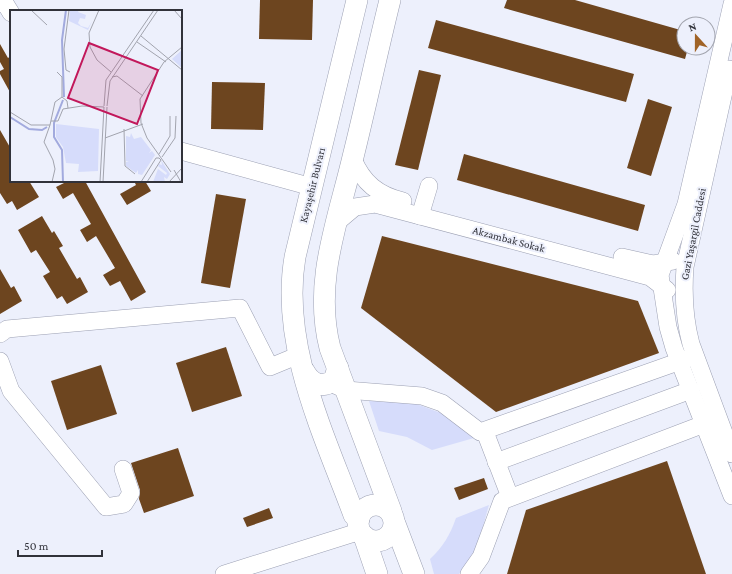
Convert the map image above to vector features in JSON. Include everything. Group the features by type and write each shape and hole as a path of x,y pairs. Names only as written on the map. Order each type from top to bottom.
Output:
{"main road":[{"name":"Kayaşehir Bulvarı","path":"357,0 292,276 291,296 301,363 311,399 377,574"},
{"path":"390,0 328,260 324,301 324,326 338,380 393,517 414,574"},
{"path":"301,363 308,379 313,383 318,385 338,380"},
{"path":"382,505 393,517 390,534 381,540 369,539 361,529 365,509 370,506 382,505"}],"street":[{"path":"3,0 10,11"},
{"path":"661,284 660,275 686,204 730,23 732,4"},
{"name":"Gazi Yaşargil Caddesi","path":"732,57 685,268 683,290 687,358 691,390 732,496"},
{"path":"182,151 312,187"},
{"name":"Akzambak Sokak","path":"353,159 361,175 371,187 421,211 635,272 650,277 661,284 666,290 683,290"},
{"path":"421,211 429,186"},
{"name":"Akzambak Sokak","path":"336,223 355,207 366,204 375,204 421,211 644,263 665,263 676,261 685,268"},
{"name":"Gazi Yaşargil Caddesi","path":"661,284 668,327 687,358 732,454"},
{"path":"0,334 8,330 240,308 270,367 301,363"},
{"path":"338,380 422,396 442,403 455,411 476,430 485,432 687,358"},
{"path":"0,361 11,391 106,506 124,504 131,493 123,469"},
{"path":"496,462 691,390"},
{"path":"469,574 481,557 500,503 510,497 704,424"},
{"path":"485,432 510,497"},
{"path":"224,574 361,529"}],"shaded area":[{"path":"369,401 414,403 446,415 474,438 432,450 407,437 379,431"},
{"path":"489,505 475,551 465,567 459,574 434,574 430,559 446,540 456,518"}],"building":[{"path":"260,0 313,0 312,40 259,39"},
{"path":"507,0 575,0 676,29 676,56 686,56 685,59 504,8"},
{"path":"436,20 634,74 626,102 428,48"},
{"path":"0,44 8,58 10,57 10,92 0,74 0,71 4,69 0,62"},
{"path":"419,70 441,75 418,170 395,165"},
{"path":"212,82 265,83 263,130 211,129"},
{"path":"648,99 672,107 651,176 627,168"},
{"path":"0,130 10,147 10,182 30,182 39,197 17,210 12,201 7,204 0,193"},
{"path":"464,154 645,205 638,231 457,180"},
{"path":"66,182 86,182 146,292 131,301 120,281 110,286 103,275 115,268 96,236 87,242 80,230 91,224 73,193 63,199 56,187"},
{"path":"134,182 146,182 151,191 127,205 120,194 136,185"},
{"path":"216,194 246,199 230,288 201,283"},
{"path":"42,216 52,233 54,231 63,246 59,248 77,279 80,277 88,292 67,304 62,296 57,299 43,276 50,272 36,250 31,253 18,230"},
{"path":"382,236 638,301 659,353 496,412 361,308"},
{"path":"0,269 11,288 14,286 22,301 0,314"},
{"path":"226,347 242,396 192,412 176,363"},
{"path":"101,365 117,414 67,430 51,381"},
{"path":"178,448 194,496 144,513 139,499 140,490 131,463"},
{"path":"667,461 706,574 507,574 526,510"},
{"path":"484,478 488,489 459,500 454,488"},
{"path":"269,508 273,518 247,527 243,518"}]}
